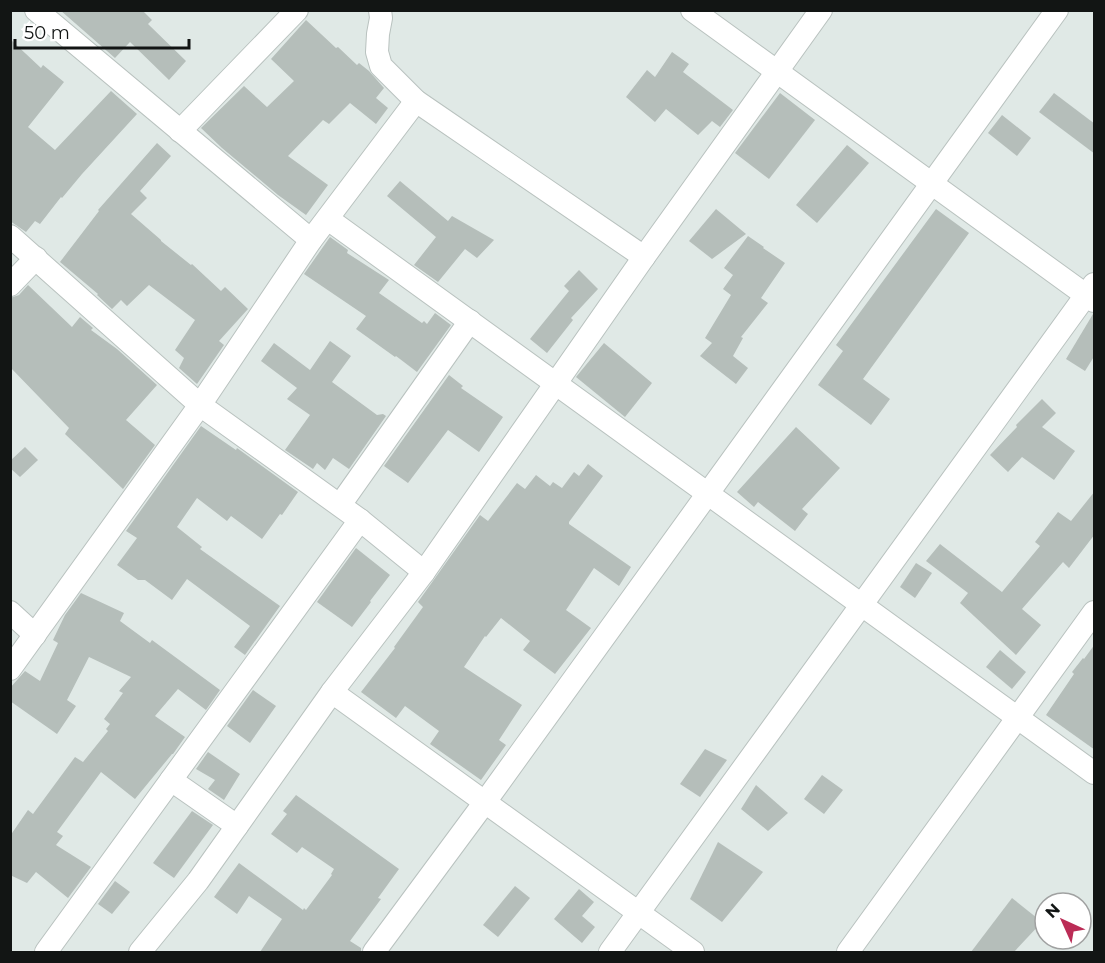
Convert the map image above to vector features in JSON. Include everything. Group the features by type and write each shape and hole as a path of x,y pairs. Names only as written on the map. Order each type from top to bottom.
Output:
{"street":[{"path":"36,10 311,240"},
{"path":"180,131 297,10"},
{"path":"380,10 377,52 381,66 416,101 644,257"},
{"path":"610,952 1092,294 932,184 692,10"},
{"path":"140,952 198,881 332,692 424,572 644,257 821,10"},
{"path":"374,952 485,802 1057,10"},
{"path":"10,669 200,405 311,240 416,101"},
{"path":"328,219 1095,773"},
{"path":"10,236 200,405 340,505 424,572"},
{"path":"10,285 36,258"},
{"path":"340,505 470,321"},
{"path":"46,952 360,520"},
{"path":"10,612 35,635"},
{"path":"848,952 1095,612"},
{"path":"332,692 693,952"},
{"path":"171,780 237,826"}],"building":[{"path":"60,10 142,10 152,20 148,24 186,61 169,80 130,42 115,58"},
{"path":"306,20 357,65 359,63 369,71 384,88 376,98 388,108 376,124 350,103 329,124 323,120 288,156 328,185 306,215 278,195 201,128 244,86 267,107 294,81 271,59"},
{"path":"10,39 41,68 43,65 64,82 28,127 55,150 111,91 137,114 61,197 40,224 35,221 26,232 10,221"},
{"path":"672,52 689,64 683,72 733,110 720,127 712,121 698,135 666,109 655,122 626,97 647,70 655,77"},
{"path":"780,93 815,120 769,179 735,153"},
{"path":"1054,93 1095,124 1095,154 1039,112"},
{"path":"1002,115 1031,138 1017,156 988,133"},
{"path":"157,143 171,156 140,191 147,198 131,214 221,291 225,287 248,309 219,341 224,345 197,384 179,368 184,358 175,350 195,320 149,285 127,306 121,300 112,309 60,262 98,210"},
{"path":"847,145 869,163 817,223 796,205"},
{"path":"400,181 448,221 452,216 494,240 477,258 465,249 438,282 414,265 436,237 387,196"},
{"path":"716,209 746,234 712,259 689,241"},
{"path":"936,209 969,233 863,379 890,399 871,425 818,385 843,351 836,345"},
{"path":"748,236 785,263 761,298 768,303 741,337 743,338 733,356 748,368 736,384 700,356 712,343 705,338 731,295 723,289 733,275 724,268"},
{"path":"330,237 348,250 347,253 389,280 379,293 422,323 424,321 427,324 435,313 451,325 417,372 356,329 366,316 304,274"},
{"path":"579,270 598,289 571,318 573,320 547,353 530,339 569,291 564,286"},
{"path":"28,285 72,327 80,317 93,328 91,330 117,349 157,385 126,420 155,445 123,489 65,434 69,428 10,367 10,298 19,295"},
{"path":"1095,314 1095,355 1085,371 1066,359"},
{"path":"330,341 351,356 332,382 377,415 386,416 349,469 333,458 325,470 317,463 313,469 285,450 310,415 287,399 297,388 261,361 274,343 310,370"},
{"path":"604,343 652,383 625,417 576,377"},
{"path":"449,375 463,386 461,388 503,417 479,452 448,430 408,483 384,466"},
{"path":"1042,399 1056,413 1042,427 1075,451 1054,480 1022,457 1008,472 990,455"},
{"path":"201,426 236,450 237,448 298,492 262,539 231,516 227,521 197,498 177,527 202,547 200,549 280,606 245,655 234,647 250,626 187,579 172,600 145,580 138,580 117,565 137,538 126,531"},
{"path":"796,427 840,468 802,509 808,514 795,531 758,502 754,507 737,492"},
{"path":"25,447 38,460 20,477 10,468 10,461"},
{"path":"588,464 603,476 569,524 631,567 619,586 594,568 566,610 591,628 555,674 523,650 530,641 501,618 485,636 464,667 522,705 499,740 506,745 481,780 430,744 439,731 405,706 396,718 361,692 423,607 418,602 480,515 488,521 517,483 525,489 536,475 550,486 553,482 562,488 574,472 579,476"},
{"path":"1095,491 1095,534 1069,568 1063,562 1022,609 1041,625 1016,655 960,603 968,593 926,561 940,544 1002,592 1040,546 1035,542 1058,512 1071,521"},
{"path":"356,548 390,575 352,627 317,602"},
{"path":"916,563 932,573 915,598 900,587"},
{"path":"81,593 124,613 120,621 150,643 152,640 220,690 206,710 178,689 155,716 185,737 135,799 101,772 57,832 63,836 56,845 91,867 68,898 36,872 27,883 10,875 10,836 28,810 33,814 75,757 83,762 108,731 106,729 110,724 104,719 123,693 119,691 131,677 89,657 67,700 76,706 57,734 10,701 10,688 25,671 40,681 58,643 53,640 65,615"},
{"path":"1095,644 1095,750 1046,715 1074,674 1072,672"},
{"path":"1000,650 1026,672 1012,689 986,667"},
{"path":"253,690 276,706 250,743 227,726"},
{"path":"705,749 727,760 700,797 680,784"},
{"path":"208,752 240,774 224,800 208,789 215,780 196,769"},
{"path":"822,775 843,790 824,814 804,799"},
{"path":"756,785 788,813 768,831 741,809"},
{"path":"296,795 399,869 378,898 381,899 350,941 361,948 361,952 260,952 282,919 249,896 237,914 214,897 239,863 306,910 334,869 302,847 297,853 271,834 287,814 283,811"},
{"path":"192,811 213,825 174,878 153,863"},
{"path":"718,842 763,872 722,922 690,899"},
{"path":"115,881 130,892 112,914 98,904"},
{"path":"515,886 530,898 498,937 483,925"},
{"path":"579,889 594,902 582,916 595,927 582,943 554,919"},
{"path":"1012,898 1033,915 1033,932 1014,952 971,952"}]}
